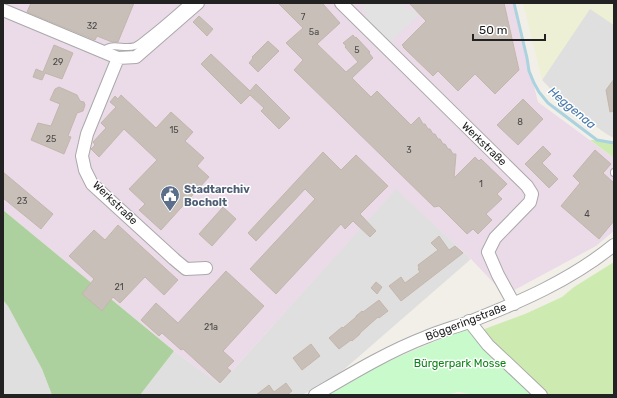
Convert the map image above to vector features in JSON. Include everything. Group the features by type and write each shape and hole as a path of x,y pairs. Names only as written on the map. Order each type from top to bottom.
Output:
{"street":[{"path":"3,10 118,58 136,57 198,3"},
{"name":"Werkstraße","path":"341,3 527,186 532,194 530,202 495,238 488,252 498,275 514,304"},
{"name":"Werkstraße","path":"118,58 87,134 82,156 85,170 92,184 186,269 206,268"},
{"name":"Böggeringstraße","path":"315,395 369,363 399,348 427,336 522,301 566,278 598,258 614,245"},
{"path":"469,321 488,345 541,395"}],"lane":[{"path":"103,52 105,48 109,46 135,46 188,3"}],"shaded area":[{"path":"3,3 513,3 538,102 614,158 614,231 596,246 505,295 471,259 396,189 220,384 174,351 3,210"},
{"path":"366,3 402,3 410,11 413,8 419,15 389,43 363,17 367,14 361,7"},
{"path":"590,8 614,25 614,138 568,107 542,80"},
{"path":"396,188 471,259 333,379 302,395 140,395 174,351 220,384"},
{"path":"3,300 8,305 42,369 52,395 3,395"}],"green space":[{"path":"523,3 614,3 614,25 590,9 542,80"},
{"path":"590,140 614,141 614,158"},
{"path":"3,210 174,351 140,395 52,395 42,369 8,306 3,300"},
{"path":"614,262 614,395 548,395 505,355 482,330 525,314 562,297 574,287"},
{"name":"Bürgerpark Mosse","path":"467,328 536,395 477,395 458,392 446,395 329,395 384,363"}],"building":[{"path":"31,3 134,3 118,42 112,42 97,36 95,40 27,12"},
{"path":"278,3 322,3 340,23 317,44 346,72 358,62 343,43 353,35 355,38 356,37 370,52 369,53 373,58 352,78 371,97 377,91 411,125 419,117 423,124 430,129 433,134 435,134 438,139 440,139 443,144 445,144 448,149 450,149 453,154 456,154 454,178 475,157 479,161 481,159 507,184 497,194 502,199 486,214 492,220 478,234 473,229 467,234 439,206 434,207 294,70 303,60 286,43 303,28"},
{"path":"409,3 504,3 519,70 495,94 475,74 458,91 438,71 433,76 402,45 426,21"},
{"path":"199,16 213,29 207,36 193,22"},
{"path":"268,41 279,51 258,72 249,63 253,58 252,57"},
{"path":"54,45 73,53 62,79 45,73 42,80 33,77 36,69 43,72"},
{"path":"211,54 250,91 256,84 290,118 279,129 261,111 264,108 250,95 241,104 201,64"},
{"path":"614,79 614,111 610,112 606,90"},
{"path":"59,87 77,95 80,101 84,102 85,105 83,111 77,113 68,136 71,137 64,154 31,140 38,123 51,126 60,104 50,100 55,89"},
{"path":"121,95 156,128 171,112 193,132 185,141 204,158 197,166 209,177 161,230 139,210 145,204 129,189 157,160 124,129 99,157 91,149 95,145 93,142 106,128 101,123 116,107 110,102 115,96 118,99"},
{"path":"523,99 543,119 518,145 497,125"},
{"path":"543,146 551,154 542,163 558,179 549,188 525,164"},
{"path":"595,150 611,164 603,173 614,183 614,221 599,239 561,206 580,183 573,176"},
{"path":"323,152 341,170 356,155 388,186 360,214 376,231 370,237 353,221 345,229 341,224 276,294 250,269 315,199 305,189 256,241 248,233"},
{"path":"3,172 53,214 41,229 3,198"},
{"path":"223,207 236,219 212,246 199,234"},
{"path":"118,225 178,280 164,295 145,277 120,303 113,297 102,311 82,294 94,279 69,256 94,230 105,240"},
{"path":"439,236 449,250 455,246 463,253 401,301 389,286 401,277 405,283 420,272 418,265 438,250 431,243"},
{"path":"226,271 264,306 223,351 234,361 227,368 231,371 220,383 183,349 181,350 162,333 159,336 141,320 156,303 178,323"},
{"path":"376,282 382,287 377,294 371,288"},
{"path":"379,300 388,311 379,318 378,317 352,341 351,340 339,349 329,338 362,311 363,312"},
{"path":"311,344 320,356 302,370 293,358"},
{"path":"286,383 292,391 287,395 256,395 269,385 274,392"}],"waterway":[{"name":"Heggenaa","path":"514,3 529,71 539,92 548,103 597,140 614,143"}],"place":[{"name":"Stadtarchiv Bocholt","path":"170,212"}]}
